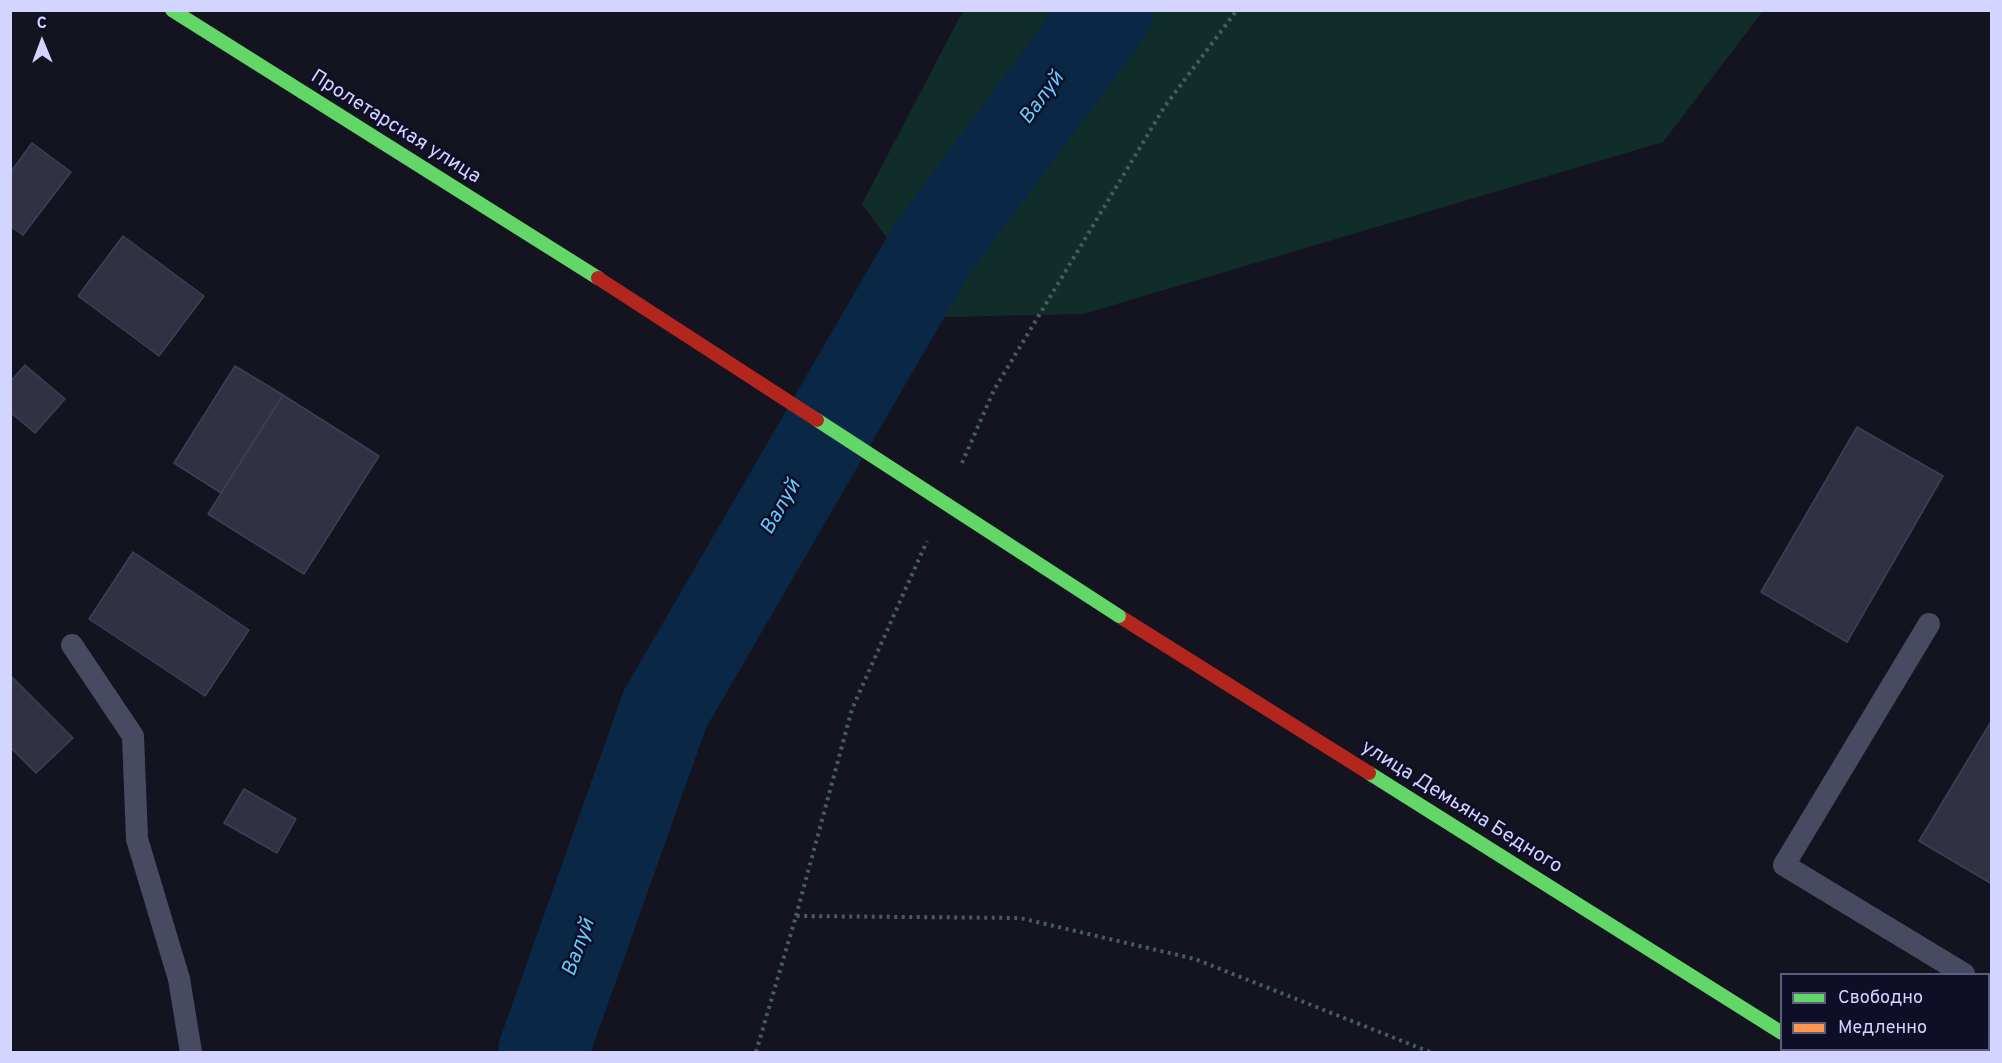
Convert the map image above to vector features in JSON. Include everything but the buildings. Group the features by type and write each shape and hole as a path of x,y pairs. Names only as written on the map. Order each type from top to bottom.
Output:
{"main road":[{"name":"Пролетарская улица","path":"172,10 598,278 1119,616"},
{"name":"улица Демьяна Бедного","path":"1119,616 1780,1032"}],"lane":[{"path":"1929,624 1784,865 1962,973"},
{"path":"72,645 133,736 137,839 179,979 191,1053"}],"path":[{"path":"961,465 994,390 1165,106 1237,10"},
{"path":"756,1053 852,709 928,539"},
{"path":"796,916 1020,918 1195,959 1430,1053"}],"green space":[{"path":"963,11 1763,11 1663,142 1083,314 945,317 862,204"}],"waterway":[{"name":"Валуй","path":"543,1052 665,709 932,249 1109,10"}],"traffic: fast":[{"path":"172,10 598,278"},
{"path":"817,420 1119,616"},
{"path":"1369,773 1780,1032"}],"traffic: jam":[{"path":"598,278 817,420"},
{"path":"1119,616 1369,773"}]}
